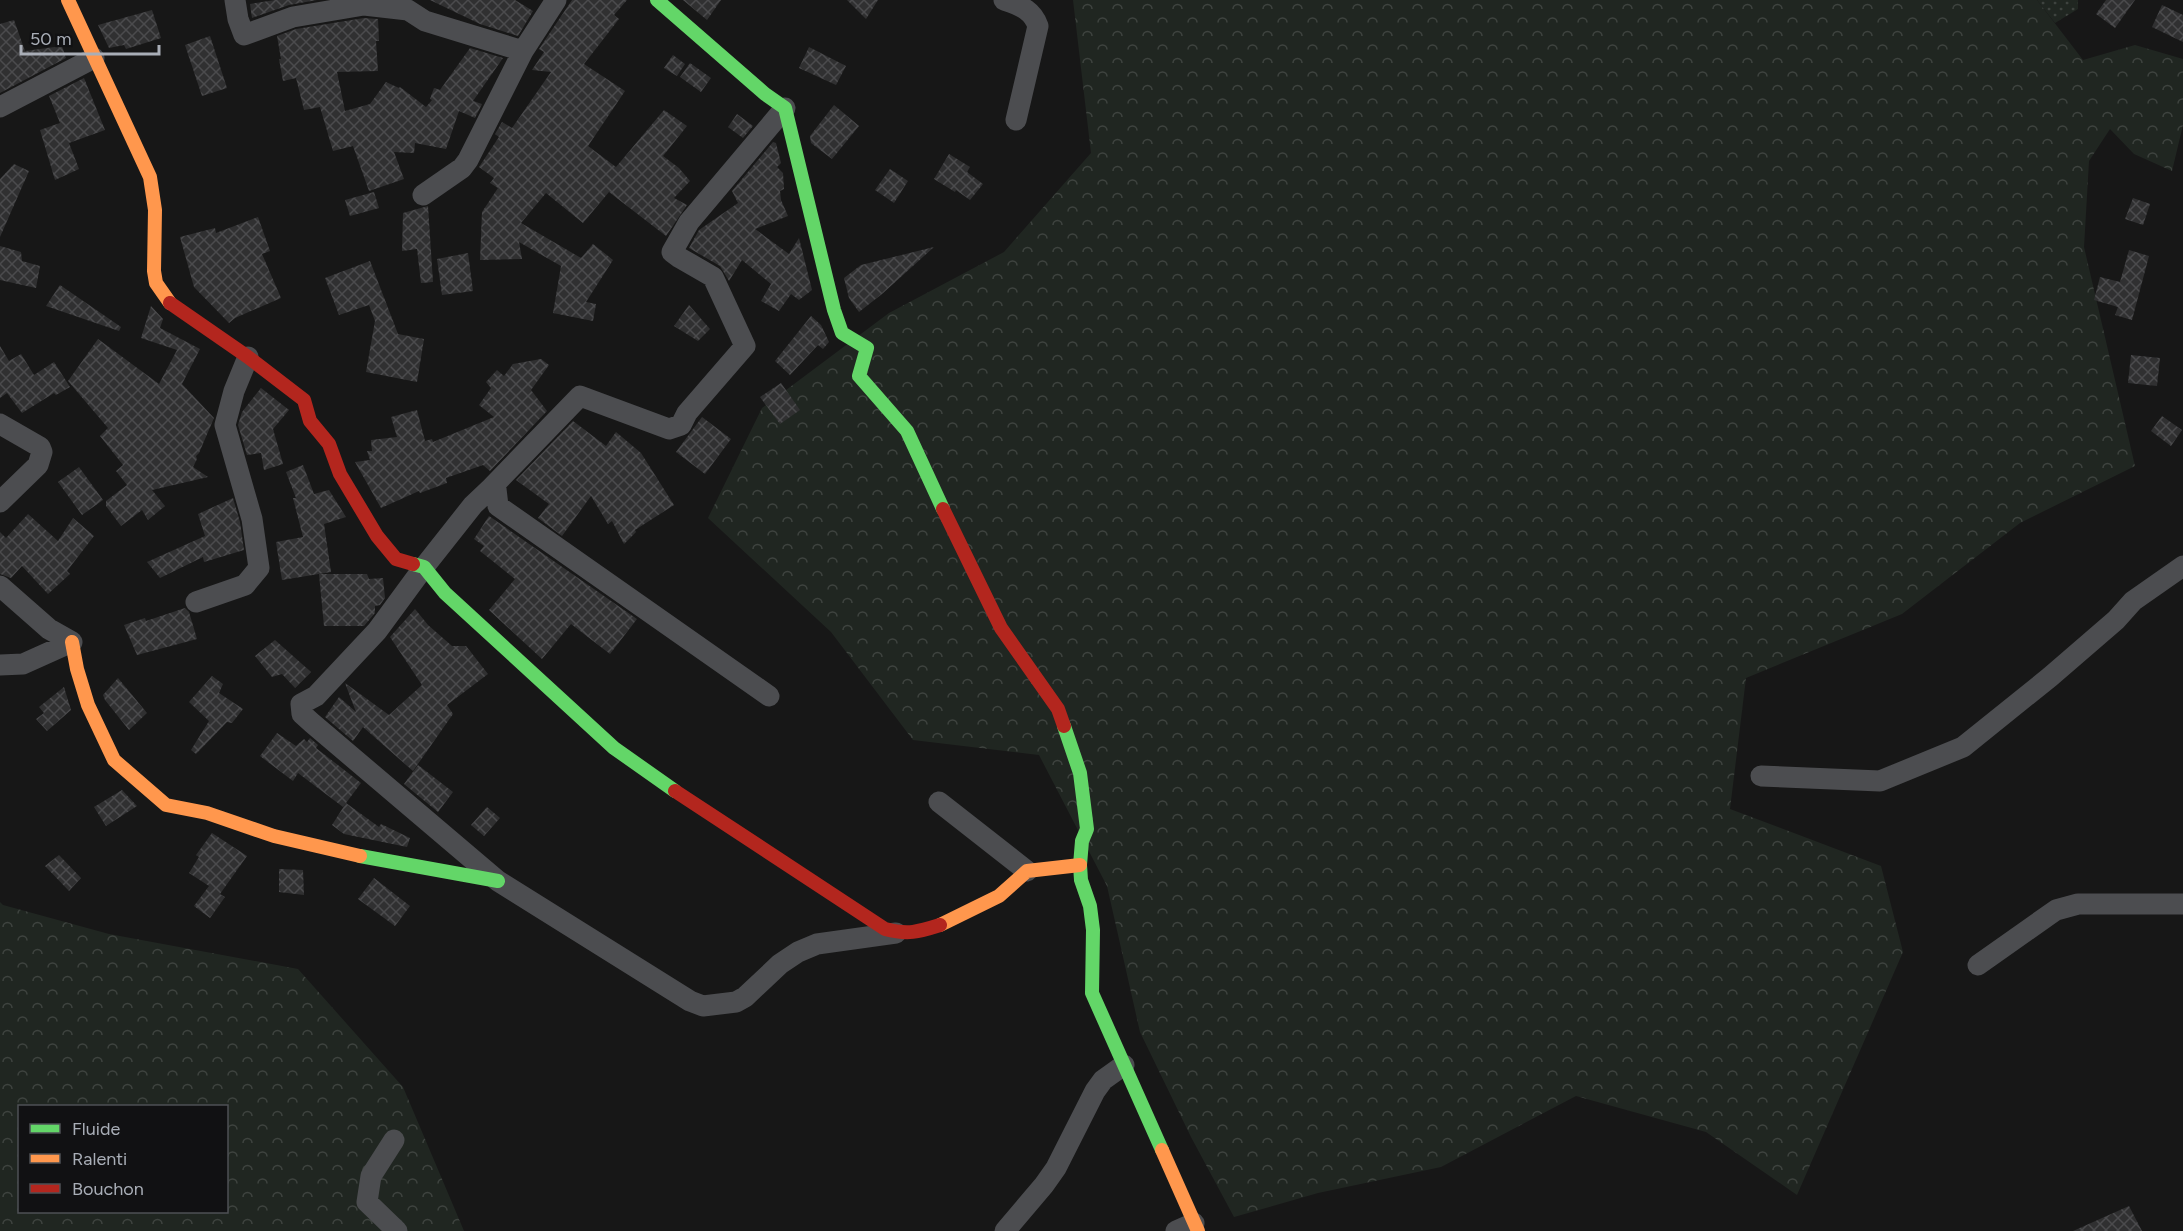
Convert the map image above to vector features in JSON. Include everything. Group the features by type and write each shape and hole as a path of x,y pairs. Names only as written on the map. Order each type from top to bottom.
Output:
{"street":[{"path":"68,0 150,177 155,210 154,271 156,283 171,304 248,357 304,400 310,421 329,444 340,474 376,536 396,559 424,567 446,592 614,748 661,782 872,922 899,933"},
{"path":"235,0 238,19 244,35 293,17 364,5 408,10 425,21 523,51"},
{"path":"423,195 462,168 468,160 523,51 555,0"},
{"path":"657,0 765,94 785,108 838,322 842,333 867,348 860,376 907,431 1001,628 1058,709 1080,773 1087,829 1082,842 1080,865 1081,880 1090,906 1093,930 1092,993 1124,1065 1189,1228"},
{"path":"1004,0 1029,11 1034,15 1038,26 1016,120"},
{"path":"0,107 94,58"},
{"path":"785,108 689,222 672,252 713,277 745,346 687,413 681,425 669,429 580,396 473,505 359,651 316,696 301,704 302,714 498,881 690,1001 703,1006 736,1002 745,997 780,964 798,952 817,944 915,933 950,922 999,896 1027,872 1080,865"},
{"path":"196,602 245,585 259,568 252,519 225,425 234,391 248,357"},
{"path":"0,424 40,447 42,452 38,465 0,502"},
{"path":"492,487 496,489 498,506 769,696"},
{"path":"1761,776 1880,781 1963,747 2116,620 2133,601 2183,566"},
{"path":"0,586 49,629 72,642"},
{"path":"72,642 77,669 88,705 114,760 166,805 207,813 274,836 370,858 498,881"},
{"path":"0,665 23,664 72,642"},
{"path":"939,802 1027,872"},
{"path":"1978,965 2056,910 2078,903 2183,904"},
{"path":"1005,1231 1056,1168 1099,1085 1124,1065"},
{"path":"394,1140 371,1176 367,1202 397,1231"}],"green space":[{"path":"1073,0 2037,0 2083,60 2135,45 2183,59 2183,125 2172,171 2134,154 2110,129 2089,161 2084,247 2135,466 2020,523 1902,614 1746,678 1730,809 1881,866 1903,952 1797,1195 1706,1132 1576,1096 1441,1167 1318,1193 1234,1217 1191,1137 1140,1032 1107,886 1039,755 913,740 831,632 708,518 762,408 889,313 1004,252 1091,153"},
{"path":"2037,0 2078,0 2078,9 2055,23"},
{"path":"0,902 3,905 109,934 298,969 403,1087 464,1231 0,1231"}],"building":[{"path":"275,0 317,0 289,5 252,18 250,4"},
{"path":"430,0 515,0 533,11 518,36 480,24"},
{"path":"572,0 627,0 614,15 619,19 584,64 625,91 588,146 616,167 664,110 687,126 663,156 679,168 690,181 674,198 687,205 666,236 609,192 583,223 546,193 521,223 581,258 593,244 613,260 586,302 596,304 593,321 553,313 561,266 519,242 522,259 480,260 482,212 498,188 490,183 494,178 479,167 499,137 495,134 502,122 512,128 551,72 532,70 544,52 539,49"},
{"path":"683,0 721,0 707,20"},
{"path":"847,0 878,0 866,19"},
{"path":"2106,0 2135,0 2115,28 2096,14"},
{"path":"2162,5 2183,15 2183,42 2152,27"},
{"path":"152,10 161,38 126,49 124,45 109,48 98,25"},
{"path":"364,18 378,19 379,41 376,41 378,71 337,72 345,111 370,104 386,82 400,87 426,107 432,100 430,99 434,88 440,90 470,48 503,58 473,101 482,104 475,118 459,111 446,149 415,143 414,153 394,152 404,179 369,191 353,146 333,151 320,107 304,110 296,78 283,81 277,36 296,29"},
{"path":"14,20 25,51 62,46 66,58 0,93 0,24"},
{"path":"210,36 227,88 202,96 185,45"},
{"path":"809,47 846,66 836,85 799,68"},
{"path":"673,55 685,64 677,76 664,68"},
{"path":"690,63 711,78 701,92 680,77"},
{"path":"84,78 105,130 69,143 79,169 55,180 40,130 60,123 49,96"},
{"path":"834,105 859,126 832,159 811,143 810,136"},
{"path":"737,114 753,126 743,138 728,127"},
{"path":"773,142 776,143 781,163 777,167 783,173 784,189 780,191 781,200 788,216 755,229 789,254 799,238 812,290 799,300 791,294 779,311 761,301 771,284 742,260 729,281 720,266 689,248 699,230 738,203 732,191"},
{"path":"949,154 970,167 967,172 983,184 970,200 934,179"},
{"path":"14,164 29,171 0,237 0,179"},
{"path":"890,169 908,181 894,203 875,190"},
{"path":"374,192 379,208 350,216 345,200"},
{"path":"2133,198 2150,204 2143,225 2125,219"},
{"path":"428,206 433,282 421,283 417,249 402,251 403,213"},
{"path":"258,217 270,251 262,254 281,298 235,318 229,323 194,287 180,237 215,228 216,233"},
{"path":"0,246 21,252 22,261 40,266 36,288 0,280"},
{"path":"934,247 859,312 849,298 844,278 861,265"},
{"path":"2129,250 2149,256 2132,320 2115,315 2118,307 2094,300 2100,277 2120,282"},
{"path":"468,253 473,291 442,295 437,259"},
{"path":"370,261 398,334 424,339 417,382 366,372 375,321 369,305 339,315 325,278"},
{"path":"60,285 121,327 119,331 46,306"},
{"path":"689,305 710,329 698,341 674,326"},
{"path":"151,306 163,319 160,328 200,349 182,384 214,418 193,467 208,477 152,490 165,506 148,520 142,510 121,526 106,506 106,501 127,485 116,471 123,465 100,436 108,428 68,381 98,339 159,384 177,350 141,338"},
{"path":"811,316 821,325 829,342 823,349 818,345 790,375 775,361"},
{"path":"0,346 9,361 21,354 34,375 54,362 70,387 56,395 54,393 22,413 7,393 0,398"},
{"path":"2131,355 2160,358 2157,386 2128,383"},
{"path":"541,359 549,365 531,390 547,411 490,471 483,465 446,478 447,483 420,493 419,491 381,508 355,462 370,460 367,451 372,451 371,440 397,437 391,417 417,410 425,441 432,439 433,442 494,417 479,405 491,388 486,382 497,370 504,376 513,364"},
{"path":"781,383 800,410 780,424 760,397"},
{"path":"261,388 289,410 273,429 283,464 264,470 261,453 247,455 238,425 242,412"},
{"path":"2162,416 2182,430 2171,446 2151,431"},
{"path":"702,417 731,439 705,474 676,452"},
{"path":"573,421 606,446 616,432 641,453 674,505 635,530 636,532 624,544 612,521 608,524 591,496 562,536 538,518 549,504 516,480"},
{"path":"303,465 314,494 329,490 346,517 324,524 331,572 282,580 276,542 303,537 293,498 296,498 286,472"},
{"path":"79,467 103,500 82,515 58,482"},
{"path":"233,498 240,522 244,550 204,562 203,557 160,578 147,562 205,536 198,514"},
{"path":"28,514 58,541 73,518 94,536 67,571 70,574 48,594 22,566 11,578 0,574 0,532 6,538"},
{"path":"489,516 637,619 610,654 571,624 542,659 489,610 515,579 480,551 484,546 474,539"},
{"path":"319,574 367,574 369,579 383,578 385,598 380,605 375,606 375,613 364,626 324,626"},
{"path":"185,608 189,612 197,639 137,655 124,625 145,618 146,621"},
{"path":"415,609 428,625 452,646 466,646 488,674 447,705 453,714 413,771 363,727 353,741 325,717 339,697 356,712 345,683 389,715 422,685 390,637"},
{"path":"275,640 311,672 295,688 282,674 272,677 255,656"},
{"path":"212,676 223,684 219,693 243,709 232,723 227,722 196,754 191,750 209,721 189,702"},
{"path":"118,678 147,713 129,730 103,695"},
{"path":"64,687 71,710 47,731 36,719 44,713 39,707"},
{"path":"277,733 296,746 304,739 307,742 310,738 318,745 316,748 361,783 343,807 298,773 293,781 260,756"},
{"path":"418,765 453,792 438,812 404,784"},
{"path":"122,790 137,806 106,826 94,807"},
{"path":"346,803 379,827 381,824 410,838 407,847 344,834 332,825"},
{"path":"487,807 500,818 484,836 471,825"},
{"path":"212,833 247,856 220,894 225,897 210,918 194,906 209,886 189,873 199,857 196,855"},
{"path":"59,855 81,878 69,891 45,866"},
{"path":"279,869 303,870 304,895 279,892"},
{"path":"374,878 410,906 395,926 358,899"},
{"path":"2129,1206 2142,1231 2073,1231"}],"traffic: fast":[{"path":"657,0 765,94 785,108 834,310 842,333 867,348 859,376 907,431 943,509"},
{"path":"413,564 424,567 445,593 614,748 675,791"},
{"path":"1064,726 1080,773 1087,829 1082,841 1080,865 1081,880 1090,906 1093,930 1092,993 1162,1150"},
{"path":"360,856 498,881"}],"traffic: slow":[{"path":"68,0 150,177 155,210 154,271 156,283 170,303"},
{"path":"72,642 77,669 88,705 114,760 166,805 207,813 274,836 360,856"},
{"path":"940,925 999,896 1027,871 1080,865"},
{"path":"1162,1150 1198,1231"}],"traffic: jam":[{"path":"170,303 248,357 304,400 310,421 329,444 340,474 377,536 396,559 413,564"},
{"path":"943,509 1001,628 1058,709 1064,726"},
{"path":"675,791 885,929 913,932 940,925"}]}
